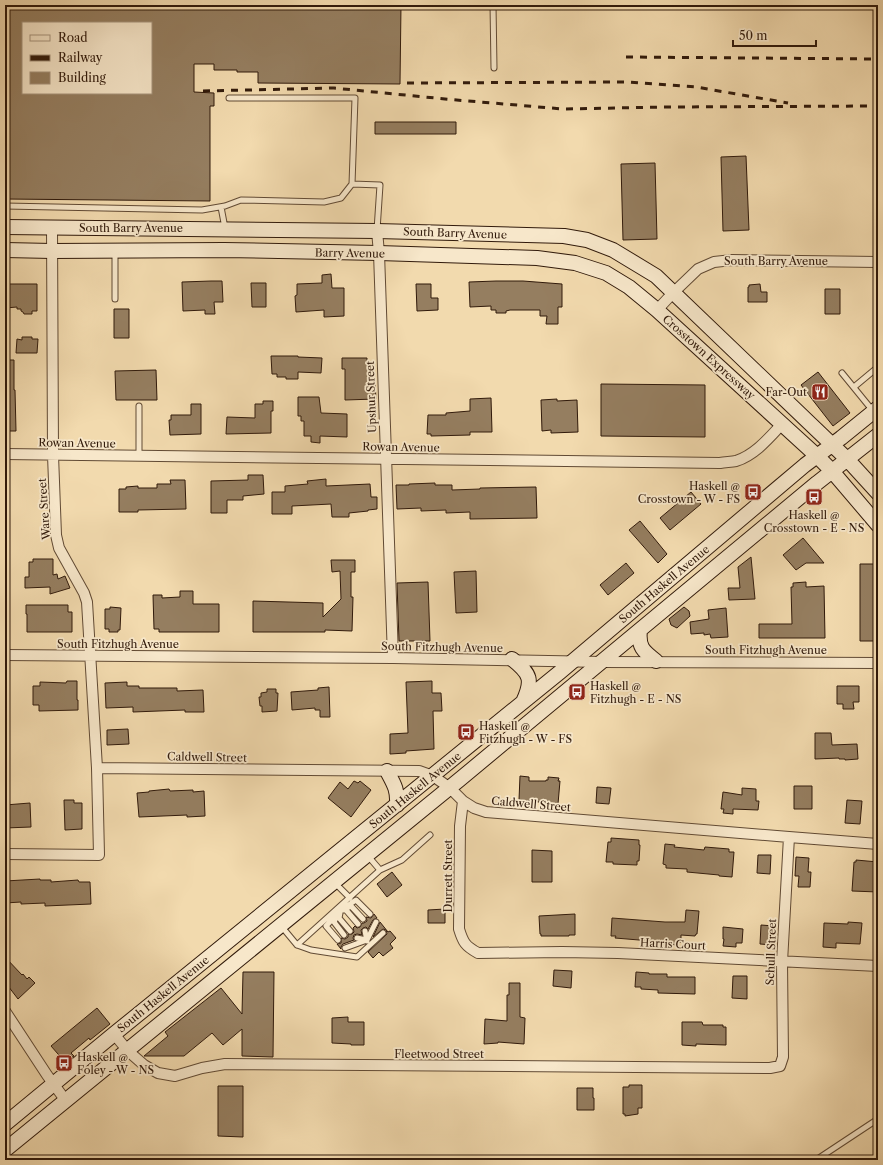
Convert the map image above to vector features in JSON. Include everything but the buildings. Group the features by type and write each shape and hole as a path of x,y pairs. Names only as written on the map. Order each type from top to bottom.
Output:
{"main road":[{"name":"South Barry Avenue","path":"5,227 377,231 564,236 587,240 613,250 656,276 673,293"},
{"path":"224,250 225,229"},
{"name":"Barry Avenue","path":"5,250 224,250 537,258 575,263 606,273 629,287 657,310"},
{"name":"Crosstown Expressway","path":"673,293 832,444 878,493"},
{"name":"Crosstown Expressway","path":"657,310 817,456 832,471 878,525"},
{"name":"South Haskell Avenue","path":"5,1124 522,703 793,475 876,409"},
{"name":"South Haskell Avenue","path":"5,1150 367,856 832,471 878,435"},
{"path":"640,630 639,639 643,651 656,661"},
{"path":"512,659 526,672 529,678 528,687 522,703"},
{"path":"387,771 396,787 397,805"}],"street":[{"name":"Ware Street","path":"5,854 99,855 97,768 87,602 84,593 57,542 53,455 52,227"},
{"name":"Upshur Street","path":"377,231 379,253 392,658"},
{"name":"South Barry Avenue","path":"673,293 698,269 714,262 732,260 878,262"},
{"path":"657,310 673,293"},
{"name":"Rowan Avenue","path":"5,454 720,463 735,461 749,455 782,424"},
{"name":"South Fitzhugh Avenue","path":"5,655 512,659 603,662 878,663"},
{"name":"Caldwell Street","path":"97,768 419,771 433,776 450,788 463,801 474,808 495,813 878,844"},
{"name":"Durrett Street","path":"463,801 460,826 460,929 462,940 469,948"},
{"name":"Schull Street","path":"780,1066 783,1057 782,962 789,837"},
{"name":"Harris Court","path":"469,948 478,953 618,953 878,966"},
{"path":"5,1011 66,1101"},
{"name":"Fleetwood Street","path":"114,1034 128,1051 144,1065 158,1072 175,1076 202,1068 225,1064 762,1068 780,1066"}],"lane":[{"path":"493,5 494,68"},
{"path":"5,206 202,210 221,207 241,200 324,202 341,198 352,184 355,98 229,98"},
{"path":"352,184 380,185 377,231"},
{"path":"221,207 225,229"},
{"path":"115,251 115,299"},
{"path":"878,294 878,343"},
{"path":"854,388 878,367"},
{"path":"842,373 854,388 876,409"},
{"path":"139,406 139,456"},
{"path":"338,940 326,926 340,909 380,870 402,860 430,835"},
{"path":"367,856 380,870"},
{"path":"334,882 350,898"},
{"path":"297,945 340,909 356,900 370,914"},
{"path":"344,935 334,922 340,909 351,906 363,919"},
{"path":"340,909 346,910 358,924"},
{"path":"340,909 339,918 350,931"},
{"path":"281,926 297,945 312,950 357,957 369,942 376,922"},
{"path":"369,942 370,927"},
{"path":"365,931 369,942"},
{"path":"345,948 369,942 384,933"},
{"path":"356,938 369,942"},
{"path":"351,943 369,942"},
{"path":"816,1160 878,1119"}],"railway":[{"path":"626,57 878,59"},
{"path":"407,83 627,82 696,87 788,103"},
{"path":"203,91 334,88 563,109 878,106"}],"place":[{"name":"Far-Out","path":"820,392"},
{"name":"Haskell @ Crosstown - W - FS","path":"753,492"},
{"name":"Haskell @ Crosstown - E - NS","path":"814,497"},
{"name":"Haskell @ Fitzhugh - E - NS","path":"577,692"},
{"name":"Haskell @ Fitzhugh - W - FS","path":"466,732"},
{"name":"Haskell @ Foley - W - NS","path":"64,1063"}]}
